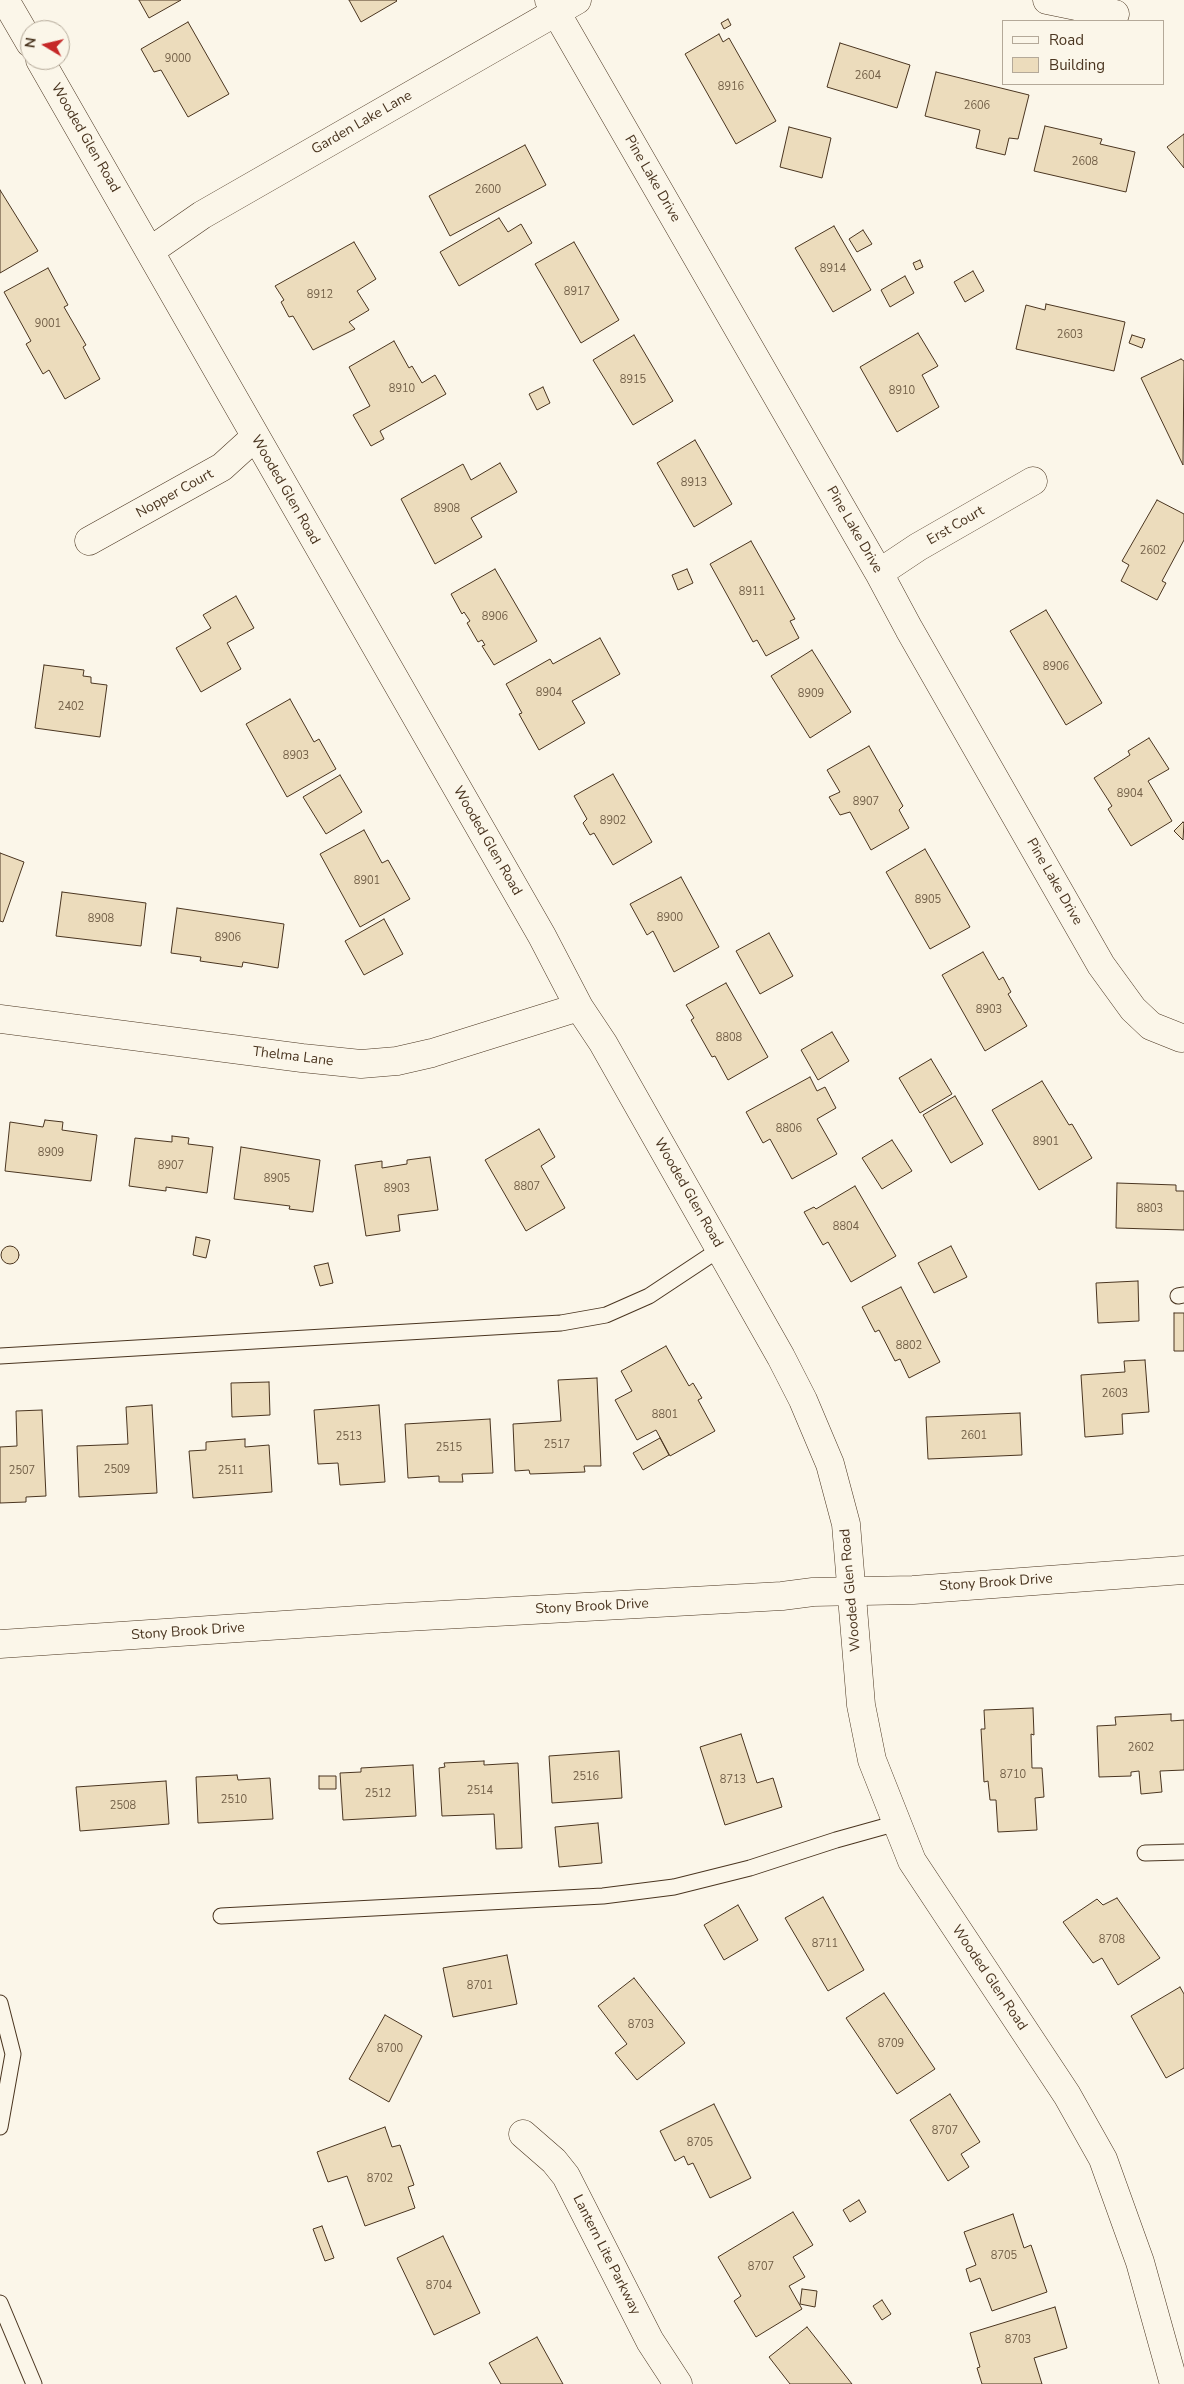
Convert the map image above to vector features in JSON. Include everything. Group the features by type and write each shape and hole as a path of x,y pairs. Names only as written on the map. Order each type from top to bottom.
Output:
{"street":[{"path":"5,0 20,26"},
{"path":"1047,0 1115,14"},
{"name":"Garden Lake Lane","path":"150,251 202,215 561,4"},
{"name":"Pine Lake Drive","path":"561,4 909,629 1101,965 1134,1009 1151,1026 1180,1038"},
{"name":"Wooded Glen Road","path":"46,70 537,928 579,1007 602,1043 720,1249 803,1400 830,1464 846,1524 861,1705 872,1760 912,1862 1067,2095 1103,2159 1140,2262 1174,2384"},
{"name":"Nopper Court","path":"88,541 222,467 255,437"},
{"name":"Erst Court","path":"879,573 918,547 1033,481"},
{"name":"Thelma Lane","path":"0,1019 361,1064 397,1061 432,1052 579,1007"},
{"name":"Stony Brook Drive","path":"0,1644 851,1591 913,1590 1184,1570"},
{"name":"Lantern Lite Parkway","path":"523,2134 554,2161 566,2176 650,2341 678,2384"}],"lane":[{"path":"0,1356 560,1323 606,1315 649,1296 720,1249"},
{"path":"221,1916 603,1896 674,1887 750,1868 897,1823"},
{"path":"1145,1853 1184,1852"},
{"path":"0,2003 13,2054 0,2127"},
{"path":"0,2303 34,2384"}],"building":[{"path":"139,0 181,0 149,18"},
{"path":"349,0 396,0 397,1 361,22"},
{"path":"728,19 731,25 724,29 721,23"},
{"path":"188,22 229,94 188,117 161,70 154,72 141,49"},
{"path":"719,34 723,42 729,38 776,121 736,144 685,54"},
{"path":"840,43 910,65 897,108 827,87"},
{"path":"936,72 1029,95 1018,139 1009,138 1005,155 976,148 980,130 925,116"},
{"path":"1045,126 1102,139 1100,144 1135,152 1126,192 1034,171"},
{"path":"789,127 831,138 822,178 780,167"},
{"path":"1184,134 1184,168 1167,147"},
{"path":"525,145 546,185 450,236 429,196"},
{"path":"0,190 38,251 0,273"},
{"path":"499,218 508,232 521,224 532,243 459,286 440,252"},
{"path":"834,226 871,290 833,312 795,248"},
{"path":"863,230 872,244 857,252 849,239"},
{"path":"354,242 376,279 357,291 369,310 349,322 355,329 313,350 293,316 289,317 281,302 284,300 275,286"},
{"path":"574,242 619,320 581,343 535,264"},
{"path":"920,260 923,267 916,270 913,263"},
{"path":"48,268 68,305 64,307 86,345 83,347 100,379 65,399 49,370 43,374 26,344 31,341 4,292"},
{"path":"973,271 984,291 965,302 954,282"},
{"path":"905,276 914,293 890,307 881,290"},
{"path":"1046,304 1125,322 1114,371 1016,349 1026,305 1045,310"},
{"path":"918,333 938,366 922,375 939,407 897,432 860,367"},
{"path":"634,335 673,401 633,425 593,360"},
{"path":"1132,335 1145,339 1142,348 1129,343"},
{"path":"394,341 409,368 412,366 422,383 435,375 446,394 380,431 384,439 371,446 353,415 370,406 349,367"},
{"path":"1181,359 1184,361 1183,465 1141,378"},
{"path":"543,387 550,403 537,410 529,394"},
{"path":"695,440 732,504 694,527 657,463"},
{"path":"500,463 517,492 471,518 482,537 435,564 401,499 463,464 471,480"},
{"path":"1157,500 1184,514 1184,540 1162,581 1166,583 1157,600 1121,581 1129,565 1122,561"},
{"path":"751,541 795,619 790,621 799,638 766,656 757,640 753,642 710,564"},
{"path":"495,569 537,641 494,665 482,646 485,645 482,640 478,642 467,623 470,621 464,612 462,614 451,594"},
{"path":"687,569 693,583 678,590 672,575"},
{"path":"236,596 254,628 227,643 241,669 201,692 176,648 211,628 203,615"},
{"path":"1046,610 1102,703 1066,725 1010,631"},
{"path":"600,638 620,674 572,701 585,723 539,750 519,714 522,713 506,684 550,659 553,664"},
{"path":"812,650 851,712 810,738 771,676"},
{"path":"44,665 84,670 83,676 91,677 91,683 107,685 100,737 35,728"},
{"path":"290,699 314,742 319,739 336,769 287,797 246,724"},
{"path":"1149,738 1169,769 1148,781 1172,821 1131,846 1108,809 1112,806 1094,778 1130,755 1128,751"},
{"path":"869,746 903,806 899,810 909,828 871,850 850,812 840,815 829,797 840,792 827,770"},
{"path":"613,774 652,842 613,865 594,833 590,835 583,823 587,819 574,796"},
{"path":"340,775 362,812 326,834 303,797"},
{"path":"1184,823 1183,840 1174,831"},
{"path":"364,830 382,863 388,860 410,899 360,927 320,854"},
{"path":"925,849 970,927 930,949 886,872"},
{"path":"0,853 24,862 3,922 0,921"},
{"path":"681,877 719,947 674,972 653,931 647,935 630,904"},
{"path":"62,892 146,903 141,946 56,936"},
{"path":"177,908 284,924 278,968 243,962 242,967 200,961 201,957 171,953"},
{"path":"384,919 403,954 364,975 345,941"},
{"path":"769,933 793,976 760,994 736,951"},
{"path":"983,952 999,980 1003,977 1011,992 1008,994 1027,1026 985,1051 942,975"},
{"path":"726,983 768,1057 728,1080 715,1056 712,1057 691,1020 694,1018 686,1005"},
{"path":"832,1032 849,1061 818,1080 801,1050"},
{"path":"931,1059 952,1094 920,1113 899,1078"},
{"path":"810,1077 817,1091 825,1087 836,1108 817,1119 837,1154 792,1179 770,1139 763,1143 746,1112"},
{"path":"1042,1081 1069,1125 1072,1124 1092,1158 1039,1190 992,1110"},
{"path":"955,1096 983,1144 951,1163 923,1115"},
{"path":"45,1120 63,1122 62,1130 97,1135 91,1181 5,1171 10,1122 43,1127"},
{"path":"539,1129 555,1157 541,1166 565,1208 526,1231 485,1160"},
{"path":"172,1136 189,1138 188,1144 213,1147 207,1193 166,1187 166,1191 129,1186 135,1138 172,1142"},
{"path":"892,1140 912,1171 882,1189 862,1158"},
{"path":"241,1147 320,1160 313,1212 289,1209 290,1206 234,1199"},
{"path":"430,1157 438,1210 398,1215 400,1231 366,1236 355,1165 382,1161 382,1168 407,1164 407,1160"},
{"path":"1117,1183 1176,1185 1176,1191 1184,1191 1184,1230 1116,1228"},
{"path":"855,1186 896,1256 851,1282 828,1242 823,1245 804,1212 814,1207 816,1209"},
{"path":"196,1237 210,1240 206,1258 193,1255"},
{"path":"6,1246 14,1246 19,1251 17,1262 6,1264 1,1259 1,1251"},
{"path":"951,1246 967,1277 934,1293 918,1263"},
{"path":"328,1263 333,1283 320,1286 314,1266"},
{"path":"1138,1281 1139,1321 1098,1323 1096,1283"},
{"path":"901,1287 940,1362 909,1378 900,1359 895,1361 879,1330 875,1332 862,1307"},
{"path":"1174,1313 1184,1313 1184,1351 1174,1351"},
{"path":"666,1346 689,1386 693,1383 702,1398 698,1400 715,1431 670,1456 656,1430 637,1440 615,1400 632,1391 621,1371"},
{"path":"1145,1360 1149,1412 1122,1414 1123,1434 1085,1437 1081,1375 1125,1372 1124,1361"},
{"path":"597,1378 601,1466 584,1466 585,1472 530,1474 529,1470 515,1471 513,1424 561,1421 558,1380"},
{"path":"269,1382 270,1415 232,1417 231,1383"},
{"path":"152,1405 157,1493 79,1497 77,1446 128,1444 126,1407"},
{"path":"379,1405 385,1482 340,1485 338,1463 318,1464 314,1410"},
{"path":"42,1410 46,1496 26,1497 26,1502 0,1503 0,1447 17,1446 16,1411"},
{"path":"1020,1413 1022,1455 928,1459 926,1417"},
{"path":"490,1419 493,1473 462,1474 463,1482 439,1482 439,1476 408,1478 405,1424"},
{"path":"660,1438 669,1455 643,1470 633,1453"},
{"path":"245,1439 245,1447 269,1445 272,1492 193,1498 189,1451 206,1450 206,1442"},
{"path":"1033,1708 1034,1735 1031,1734 1032,1768 1042,1768 1044,1797 1035,1798 1037,1830 998,1832 996,1800 990,1800 988,1781 984,1782 981,1729 985,1729 984,1710"},
{"path":"1171,1714 1171,1721 1184,1720 1184,1770 1160,1771 1162,1792 1141,1794 1139,1771 1131,1772 1131,1776 1099,1777 1097,1726 1116,1725 1115,1717"},
{"path":"741,1734 757,1783 773,1778 782,1807 725,1825 700,1747"},
{"path":"619,1751 622,1798 552,1803 549,1756"},
{"path":"484,1761 484,1765 518,1763 522,1848 496,1849 494,1814 442,1816 439,1768 445,1767 444,1763"},
{"path":"413,1765 416,1816 343,1820 340,1773 361,1772 361,1768"},
{"path":"237,1775 238,1780 270,1778 273,1819 198,1823 196,1777"},
{"path":"319,1776 336,1776 336,1789 319,1789"},
{"path":"166,1781 169,1824 80,1831 76,1787"},
{"path":"598,1823 602,1863 559,1867 555,1827"},
{"path":"823,1897 864,1970 828,1991 785,1918"},
{"path":"1117,1898 1160,1958 1118,1985 1102,1958 1093,1963 1063,1922 1097,1899 1103,1905"},
{"path":"738,1905 758,1940 724,1960 704,1925"},
{"path":"507,1955 517,2004 453,2017 443,1968"},
{"path":"634,1978 685,2043 637,2080 615,2053 627,2044 598,2006"},
{"path":"1180,1987 1184,1994 1184,2068 1166,2078 1131,2016"},
{"path":"884,1993 935,2069 897,2094 846,2018"},
{"path":"385,2015 422,2036 389,2102 349,2079"},
{"path":"950,2094 980,2142 961,2154 969,2167 948,2181 910,2120"},
{"path":"714,2104 751,2178 710,2198 693,2163 688,2165 684,2156 675,2161 660,2131"},
{"path":"385,2127 392,2147 400,2145 414,2185 408,2187 415,2208 365,2226 347,2176 328,2182 317,2152"},
{"path":"859,2200 866,2212 850,2222 843,2210"},
{"path":"793,2212 813,2245 793,2257 805,2277 789,2286 802,2309 756,2337 734,2301 741,2296 718,2257"},
{"path":"1013,2214 1024,2248 1031,2245 1047,2292 992,2311 980,2278 970,2282 966,2269 976,2265 964,2232"},
{"path":"322,2226 334,2258 325,2261 313,2229"},
{"path":"443,2236 480,2313 434,2335 397,2258"},
{"path":"802,2289 817,2291 815,2307 800,2304"},
{"path":"882,2300 891,2314 882,2320 873,2306"},
{"path":"1055,2307 1067,2348 1034,2358 1042,2384 982,2384 977,2368 980,2367 970,2333"},
{"path":"807,2327 852,2384 790,2384 769,2357"},
{"path":"537,2337 563,2384 501,2384 489,2363"}]}
